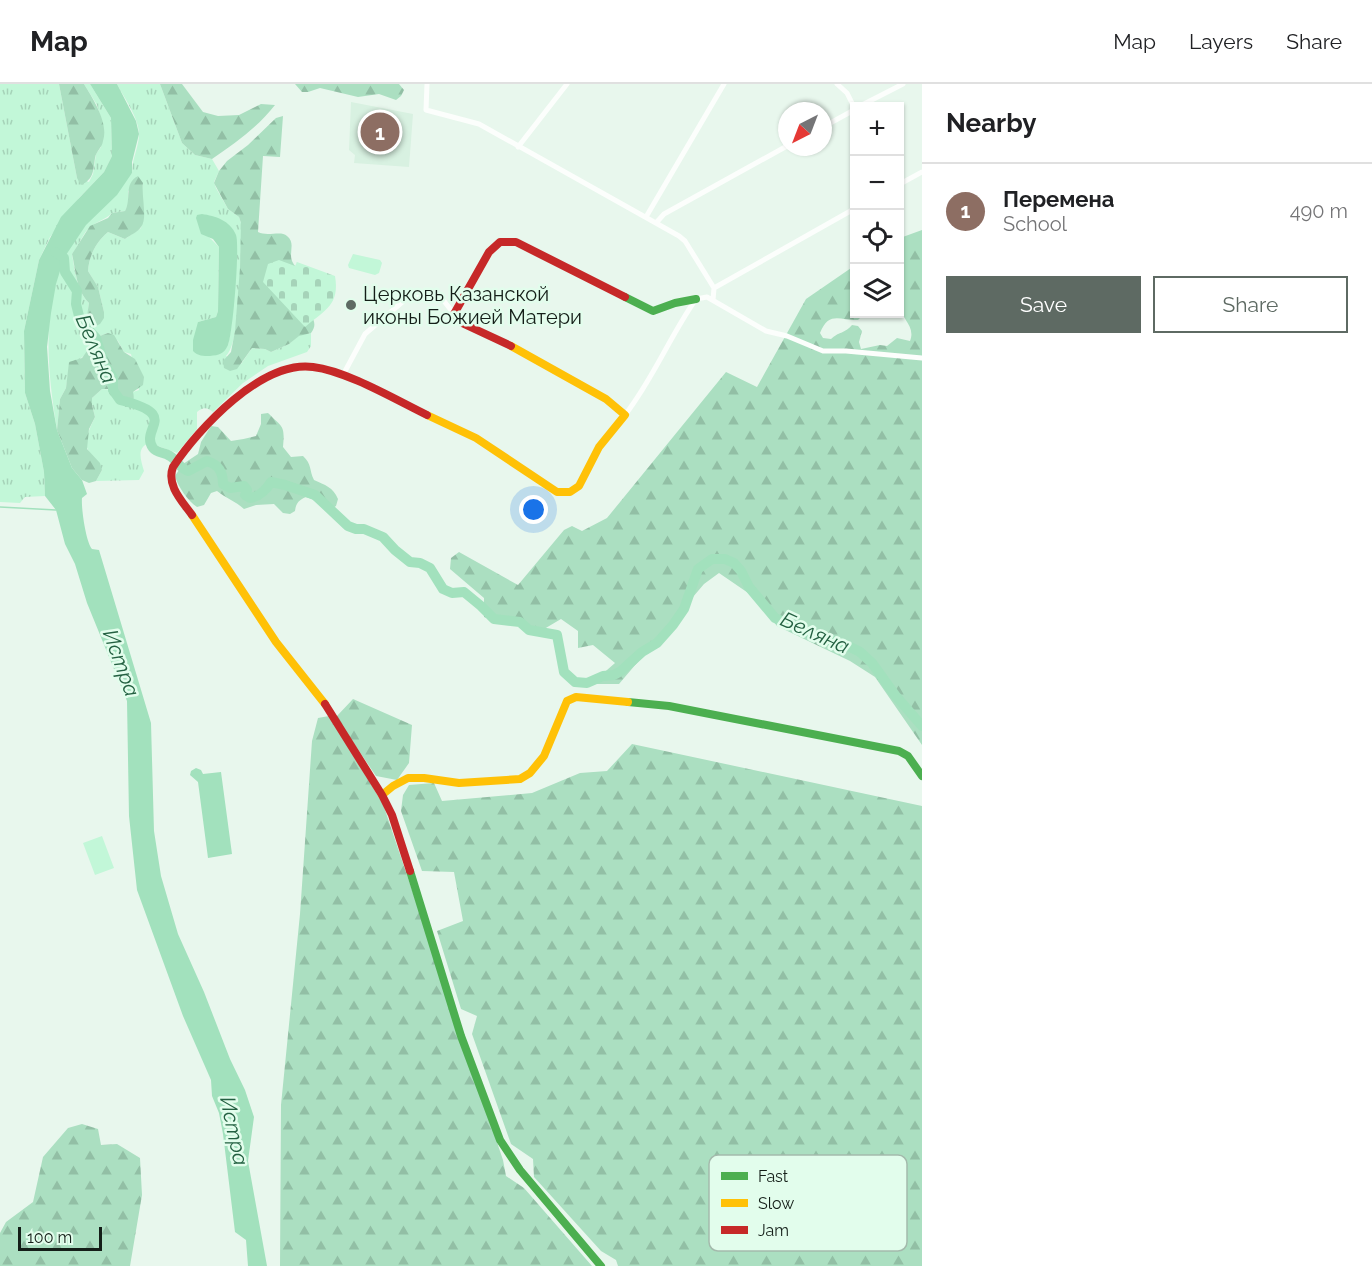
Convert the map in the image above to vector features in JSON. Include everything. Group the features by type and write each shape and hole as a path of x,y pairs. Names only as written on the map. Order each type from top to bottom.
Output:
{"street":[{"path":"427,84 426,110 479,124 657,223 685,241 714,288 713,300"},
{"path":"518,147 567,84"},
{"path":"646,217 724,84"},
{"path":"837,84 847,93 852,102"},
{"path":"868,102 903,84"},
{"path":"832,122 850,111"},
{"path":"657,223 664,214 778,151"},
{"path":"904,182 922,172"},
{"path":"714,288 853,210"},
{"path":"454,314 489,252 500,242 516,242 653,311 675,303 707,297 766,331 787,336 823,351 922,358"},
{"path":"343,375 365,334 407,298 434,297 444,301 464,324 515,348 606,399 625,415"},
{"path":"601,1266 520,1170 501,1140 461,1036 392,815 382,795 330,711 276,642 173,488 171,478 173,468 179,459 209,422 236,400 277,373 294,367 311,366 322,367 343,375 476,438 531,476 557,492 565,494 577,489 604,439 625,415 667,348 679,323 696,299"},
{"path":"382,795 408,778 459,783 525,777 539,764 567,701 576,697 669,706 899,751 904,753 922,776"}],"shaded area":[{"path":"351,102 413,114 409,167 354,163 355,155 349,150"}],"green space":[{"path":"0,84 59,84 77,178 89,182 93,174 96,154 101,147 102,122 97,105 84,84 90,84 111,118 112,156 104,172 79,198 50,237 39,260 24,331 25,393 35,424 44,472 45,496 25,497 20,503 0,502"},
{"path":"59,84 84,84 99,111 104,127 102,143 92,174 81,185 77,178"},
{"path":"117,84 160,84 182,143 195,155 212,159 219,171 214,182 216,188 228,209 239,217 241,223 240,293 235,332 226,356 241,364 252,348 271,352 289,344 299,335 311,333 311,346 307,352 268,366 243,383 213,412 205,408 197,412 197,429 177,453 153,442 144,446 141,457 144,471 139,480 96,481 102,470 88,450 86,442 95,417 92,398 102,389 133,392 139,390 131,354 124,352 118,341 108,333 97,337 87,353 69,368 66,388 60,399 57,430 49,366 49,322 57,280 70,247 95,214 132,173 139,129","holes":["143,183 141,195 144,209 141,228 125,239 108,232 100,240 92,255 88,271 98,287 104,312 88,310 89,303 79,287 72,254 91,227 112,213 125,211 128,205 128,191","207,235 237,253 228,345 198,322 216,317 218,311 219,247"]},
{"path":"160,84 182,84 203,112 218,116 239,115 261,104 275,105 253,128 212,159 195,155 182,143"},
{"path":"295,84 399,84 404,90 396,100 379,94 358,97 320,88 302,92"},
{"path":"283,116 280,157 263,156 258,232 284,234 290,239 293,264 297,268 314,326 311,333 299,336 289,344 271,352 252,348 237,369 230,371 224,368 223,361 231,352 235,331 241,223 239,217 228,209 214,183 219,171 227,161 248,145 276,118"},
{"path":"138,176 143,183 144,218 141,227 125,239 108,232 97,245 90,260 88,271 98,287 104,312 104,318 100,324 94,327 87,316 89,303 81,292 72,254 90,226 108,218 112,213 125,211 129,187 133,179"},
{"path":"922,230 922,745 875,677 850,661 777,626 754,597 719,573 704,584 619,684 591,684 615,663 593,645 578,648 578,631 561,619 539,632 484,617 484,598 450,569 451,558 459,552 518,585 564,530 572,526 582,531 607,518 726,372 757,387 806,299 850,269 850,318 860,318 858,320 836,318 827,321 820,333 823,338 831,339 852,325 858,326 862,331 859,342 861,349 887,346 897,338 910,341 911,331 904,316 904,237"},
{"path":"353,254 380,260 382,263 379,273 375,275 349,268"},
{"path":"279,260 295,266 297,262 335,276 336,286 333,300 325,311 305,327 263,282 268,264"},
{"path":"108,333 114,335 124,352 135,359 144,377 143,385 133,392 133,401 126,407 110,395 108,389 102,389 92,398 95,417 89,429 87,449 100,463 102,470 96,481 89,483 82,480 72,468 57,430 60,399 66,388 69,362 82,358 97,337"},
{"path":"268,413 282,427 283,447 291,457 303,456 306,459 314,480 328,487 336,495 338,499 336,506 331,509 306,497 298,502 295,511 290,514 283,513 274,504 256,505 244,509 217,491 211,493 204,505 197,507 181,489 175,476 183,464 198,454 201,442 211,426 218,427 231,441 256,436 261,424 261,414"},
{"path":"353,699 412,725 409,763 397,780 376,776 336,717"},
{"path":"329,716 383,804 503,1160 506,1176 524,1188 592,1266 280,1266 281,1105 300,914 312,741 318,718"},
{"path":"632,744 922,806 922,1266 618,1266 616,1260 601,1251 534,1177 533,1159 511,1144 472,1034 477,1016 461,1009 437,931 463,921 454,872 422,871 401,811 403,795 409,785 434,783 442,801 532,793 580,773 607,771"},
{"path":"102,836 114,868 95,875 83,843"},
{"path":"82,1124 98,1129 101,1145 117,1144 140,1158 142,1195 130,1266 0,1266 0,1233 6,1222 33,1202 43,1157 68,1128"}],"water":[{"name":"Истра","path":"90,84 117,84 136,121 139,134 132,162 132,173 117,195 86,225 64,258 56,284 47,347 50,391 57,430 72,468 82,480 87,494 82,498 82,503 88,539 92,549 99,550 151,723 154,831 161,876 178,934 245,1090 254,1117 248,1161 267,1266 248,1266 246,1240 235,1232 223,1134 219,1113 212,1096 211,1080 183,1016 137,890 129,816 127,701 87,603 75,564 65,544 56,510 45,496 44,472 35,424 25,393 24,331 39,260 61,217 104,172 112,156 111,118"},
{"path":"202,214 226,222 236,235 237,242 230,337 223,352 210,356 193,351 193,340 198,322 216,317 218,311 219,247 213,239 201,234 196,218 197,215"},
{"path":"196,768 203,774 221,772 232,854 208,858 198,782 190,775 191,771"}],"waterway":[{"name":"Беляна","path":"55,252 64,258 65,272 77,291 76,304 80,320 96,338 104,364 113,378 113,390 120,400 149,411 154,417 150,441 153,448 170,456 185,470 188,471 207,461 220,470 223,484 230,488 244,486 247,490 245,495 250,498 257,496 271,482 315,495 348,526 364,529 383,537 410,562 420,563 430,568 443,589 452,593 464,592 494,619 520,622 529,630 557,635 564,672 575,682 587,683 603,676 614,675 657,643 684,609 698,569 712,559 725,559 734,563 741,571 749,587 775,618 810,634 846,645 860,652 872,663 895,695 922,726"},
{"path":"0,507 56,510"}],"traffic: fast":[{"path":"625,297 653,311 696,299"},
{"path":"628,702 669,706 899,751 908,756 922,776"},
{"path":"410,871 461,1036 500,1140 520,1170 601,1266"}],"traffic: slow":[{"path":"427,415 476,438 557,492 570,492 579,486 599,447 625,415 606,399 511,346"},
{"path":"192,515 276,642 325,704"},
{"path":"382,795 408,778 459,783 520,779 530,773 544,756 567,701 576,697 628,702"}],"traffic: jam":[{"path":"511,346 464,324 454,314 489,252 500,242 516,242 625,297"},
{"path":"192,515 173,486 171,474 173,467 215,416 253,385 273,374 293,368 313,367 326,370 371,387 427,415"},
{"path":"325,704 382,795 392,815 410,871"}],"place":[{"name":"Перемена","path":"380,132"},
{"name":"Церковь Казанской иконы Божией Матери","path":"351,305"}]}
